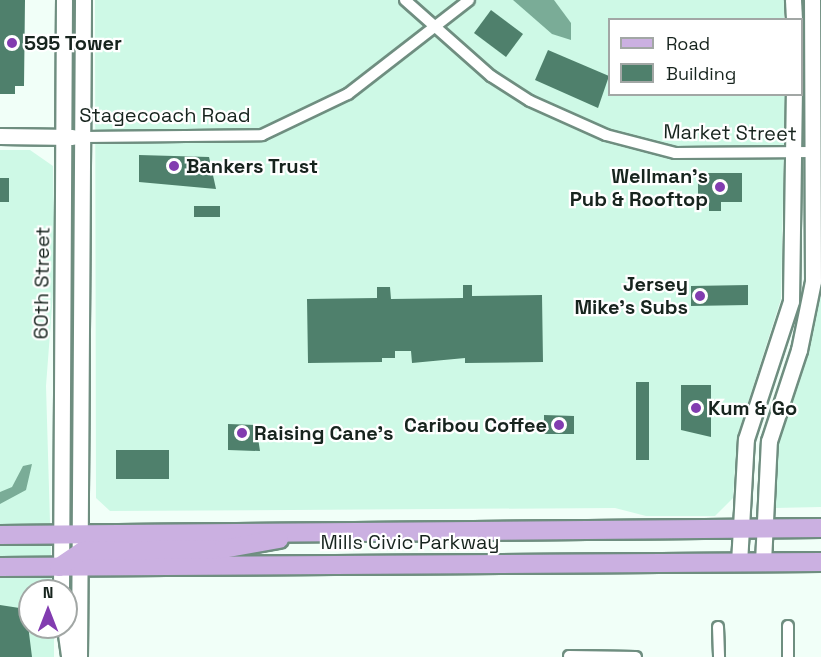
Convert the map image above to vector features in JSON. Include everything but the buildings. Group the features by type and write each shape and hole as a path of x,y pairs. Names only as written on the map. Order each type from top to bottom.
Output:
{"main road":[{"name":"Mills Civic Parkway","path":"83,551 298,531 821,528"},
{"name":"Mills Civic Parkway","path":"0,535 59,534 83,551 740,563 821,562"},
{"path":"0,567 59,567 83,551"}],"street":[{"name":"60th Street","path":"60,579 64,0"},
{"name":"60th Street","path":"79,657 83,551 83,0"},
{"name":"Market Street","path":"405,0 469,62 530,101 617,139 675,153 812,152"},
{"name":"Stagecoach Road","path":"0,136 262,135 348,94 469,0"},
{"path":"794,0 794,18"},
{"path":"763,562 769,441 811,301 812,0"},
{"path":"740,563 746,439 790,301 794,96"},
{"path":"788,626 789,657"},
{"path":"718,627 719,657"},
{"path":"67,639 69,657"},
{"path":"569,656 636,657"}],"shaded area":[{"path":"95,0 784,0 784,18 608,18 608,96 785,96 781,299 737,437 733,498 715,516 646,516 615,508 110,511 96,498"},
{"path":"513,0 554,0 571,23 571,40 552,34"},
{"path":"0,150 30,150 53,166 55,267 46,386 52,579 18,579 18,639 54,639 54,657 0,657"},
{"path":"821,295 821,507 774,508 778,443"},
{"path":"32,464 26,490 0,504 0,492 12,487 23,466"}],"place":[{"name":"595 Tower","path":"12,43"},
{"name":"Bankers Trust","path":"174,166"},
{"name":"Wellman's Pub & Rooftop","path":"720,187"},
{"name":"Jersey Mike's Subs","path":"700,296"},
{"name":"Kum & Go","path":"696,408"},
{"name":"Caribou Coffee","path":"559,425"},
{"name":"Raising Cane's","path":"242,433"}]}
